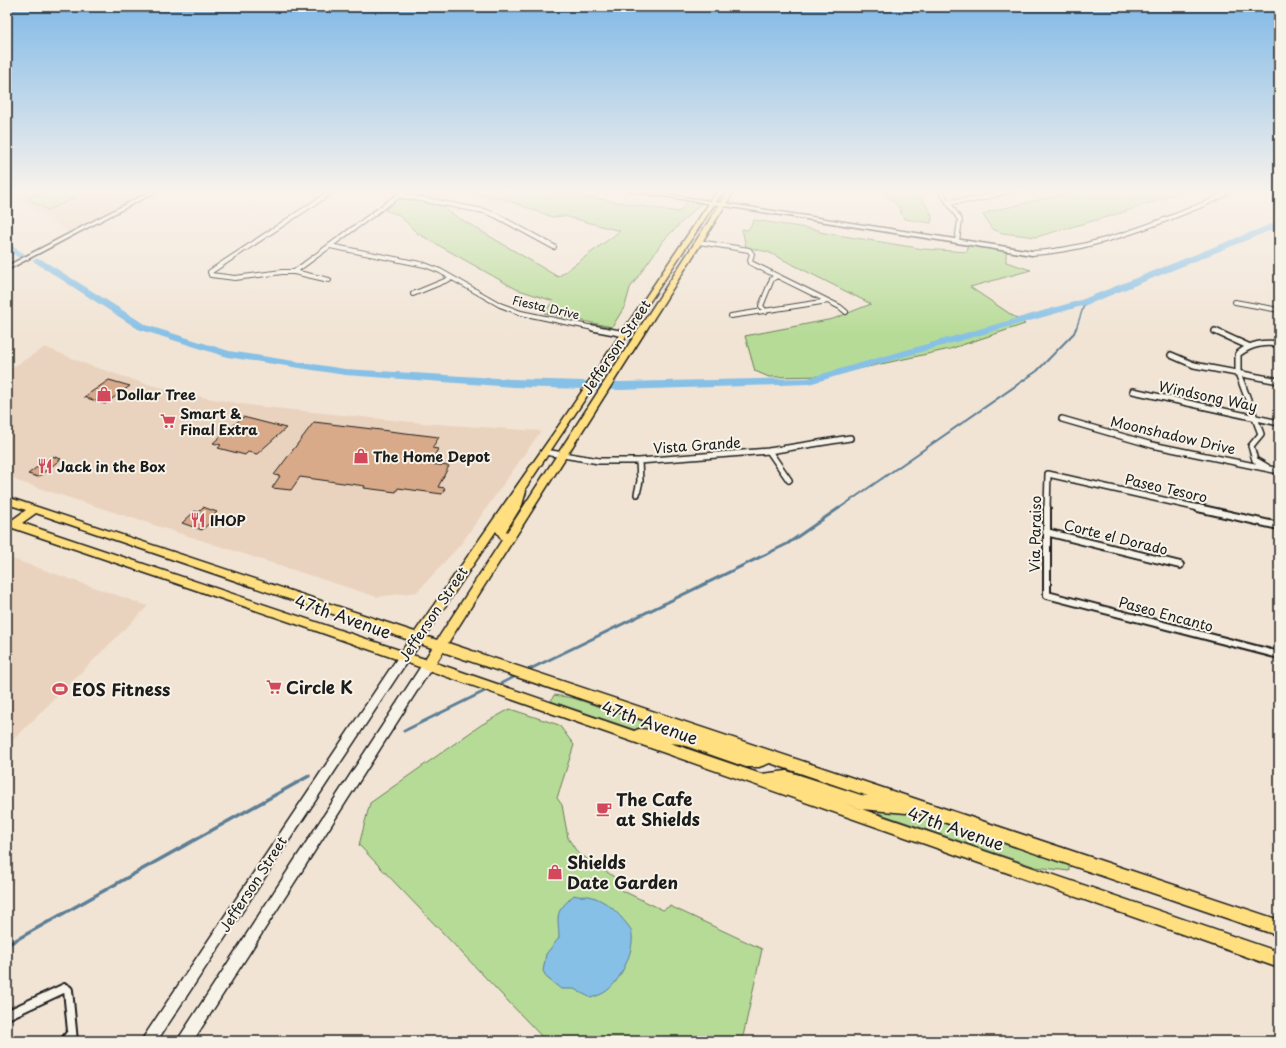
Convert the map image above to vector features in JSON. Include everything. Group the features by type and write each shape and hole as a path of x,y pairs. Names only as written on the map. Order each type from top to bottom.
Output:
{"main road":[{"path":"7,268 62,239"},
{"name":"Jefferson Street","path":"148,1041 404,657 565,423 688,239"},
{"path":"694,239 699,242"},
{"name":"Jefferson Street","path":"184,1041 701,239"},
{"path":"507,539 501,531 517,505 524,483"},
{"name":"47th Avenue","path":"7,500 1279,928"},
{"path":"10,523 35,509"},
{"name":"47th Avenue","path":"10,523 404,657 426,666 1279,960"},
{"path":"625,734 680,738 746,761 759,761 770,756"},
{"path":"761,781 787,777 861,802 922,808"}],"street":[{"path":"260,239 210,272 211,275 235,278 282,272 294,272 329,280"},
{"path":"294,272 340,239"},
{"path":"539,239 554,247"},
{"path":"944,239 1032,253 1044,253 1103,239"},
{"path":"699,242 749,250 752,254 750,260 751,263 844,309 846,312"},
{"name":"Fiesta Drive","path":"330,246 425,265 452,278 500,305 522,313 622,338"},
{"path":"766,312 761,306 772,279 777,276"},
{"path":"413,294 452,278"},
{"path":"731,316 766,312 828,301"},
{"path":"1235,302 1279,310"},
{"path":"1215,331 1248,346"},
{"path":"1269,469 1255,460 1251,446 1261,434 1238,373 1238,354 1248,346 1267,342 1279,344"},
{"path":"1171,355 1194,365 1279,381"},
{"name":"Windsong Way","path":"1133,391 1164,399 1279,422"},
{"name":"Moonshadow Drive","path":"1062,419 1152,445 1279,471"},
{"name":"Vista Grande","path":"545,452 599,461 639,461 769,451 850,438"},
{"path":"769,451 789,480"},
{"path":"637,494 640,481 639,461"},
{"name":"Paseo Tesoro","path":"1048,474 1279,526"},
{"name":"Via Paraiso","path":"1047,595 1046,532 1048,474"},
{"name":"Corte el Dorado","path":"1046,532 1180,565"},
{"name":"Paseo Encanto","path":"1047,595 1279,656"},
{"path":"7,1015 65,988 68,990 72,1037 65,1041"}],"shaded area":[{"path":"45,347 86,364 143,383 196,396 255,406 422,423 541,431 461,544 417,592 377,597 17,481 13,477 7,475 7,371"},
{"path":"7,557 148,606 7,746"}],"green space":[{"path":"427,239 494,239 558,277 609,239 665,239 630,288 625,306 612,327 544,313 553,301 516,289"},
{"path":"744,239 862,239 924,249 967,252 968,245 1006,250 1006,262 1031,270 970,287 1025,324 950,349 826,376 769,377 755,371 745,336 833,319 871,304 768,252 746,247"},
{"path":"554,695 573,698 667,729 666,733 636,730 551,701"},
{"path":"510,709 559,725 574,745 557,798 562,805 568,838 577,852 613,876 623,891 663,910 670,906 762,949 742,1041 546,1041 359,845 370,803 481,725"},
{"path":"879,808 910,812 1069,865 1069,871 1036,867 878,813"}],"water":[{"path":"574,895 589,896 608,905 617,912 631,930 632,946 626,964 621,973 611,987 605,992 591,998 574,989 561,989 547,978 543,971 546,954 559,938 558,918 560,910"}],"building":[{"name":"Dollar Tree","path":"109,380 130,386 105,404 84,397"},
{"path":"243,417 286,428 257,454 248,452 245,455 218,448 221,445 213,443"},
{"name":"The Home Depot","path":"314,422 439,437 432,448 438,449 430,464 449,466 438,487 445,488 442,494 398,488 396,492 300,477 291,490 272,488 280,476 274,475"},
{"name":"Jack in the Box","path":"52,456 61,459 38,477 28,474"},
{"name":"IHOP","path":"203,507 217,512 212,517 215,518 202,530 182,523 195,511 198,512"}],"waterway":[{"path":"38,261 142,327 227,354 345,372 513,383 620,386 809,381 1085,302 1242,239"},
{"path":"7,246 22,256"},
{"path":"1076,329 1085,302"},
{"path":"838,509 1037,371 1074,333 1076,328"},
{"path":"526,671 787,544 839,508"},
{"path":"496,686 518,675"},
{"path":"404,731 489,689"},
{"path":"7,945 309,776"}],"place":[{"name":"Dollar Tree","path":"104,394"},
{"name":"Smart & Final Extra","path":"168,421"},
{"name":"The Home Depot","path":"361,456"},
{"name":"Jack in the Box","path":"45,466"},
{"name":"IHOP","path":"198,520"},
{"name":"Circle K","path":"274,687"},
{"name":"EOS Fitness","path":"60,689"},
{"name":"The Cafe at Shields","path":"604,809"},
{"name":"Shields Date Garden","path":"555,872"}]}
